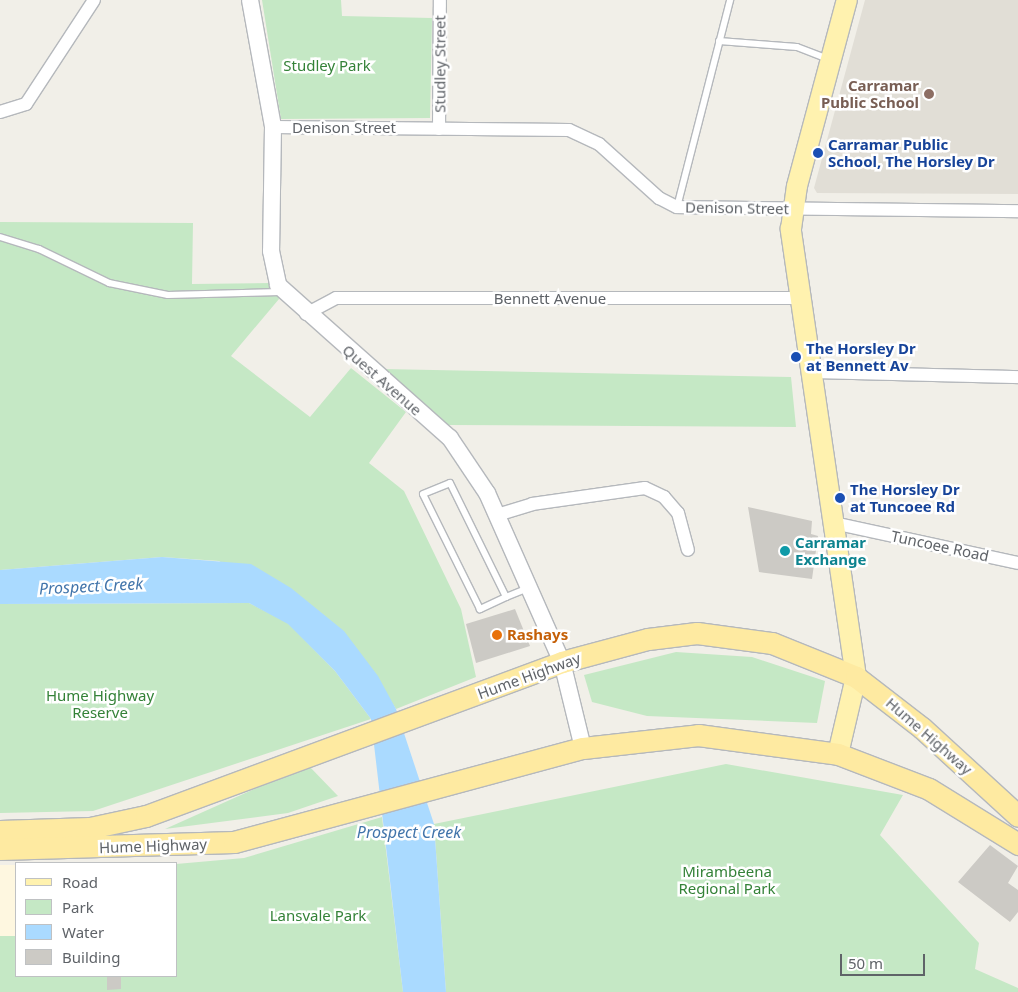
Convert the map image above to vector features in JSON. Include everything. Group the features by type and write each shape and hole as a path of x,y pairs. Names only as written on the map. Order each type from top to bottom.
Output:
{"highway":[{"name":"Hume Highway","path":"0,831 90,828 146,816 562,662 648,639 707,634 772,643 856,677 922,728 1018,816"},
{"name":"Hume Highway","path":"0,849 206,845 263,837 454,782 583,748 698,735 838,754 929,789 1018,844"}],"main road":[{"path":"838,754 856,677 791,254 793,209 847,0"}],"street":[{"path":"0,112 26,104 94,0"},
{"name":"Quest Avenue","path":"250,0 273,128 271,251 278,285 306,314 450,438 497,515 562,662 583,748"},
{"name":"Studley Street","path":"439,129 440,0"},
{"name":"Denison Street","path":"273,128 439,129 580,133 599,144 658,198 677,207 1018,211"},
{"name":"Bennett Avenue","path":"306,314 336,298 798,298"},
{"path":"809,372 1018,376"},
{"path":"497,515 532,504 645,488 664,497 678,513 688,550"},
{"name":"Tuncoee Road","path":"833,523 1018,563"}],"lane":[{"path":"677,207 730,0"},
{"path":"719,41 797,47 831,60"},
{"path":"0,237 39,249 109,283 168,295 284,292"},
{"path":"506,597 450,482 423,494 480,609 529,587"}],"shaded area":[{"name":"Carramar Public School","path":"865,0 1018,0 1018,194 817,193 814,188"},
{"path":"0,865 15,865 15,936 0,936"}],"green space":[{"name":"Studley Park","path":"262,0 341,0 342,16 432,18 430,118 281,119"},
{"path":"0,222 193,223 192,284 273,283 279,299 231,356 310,417 351,368 406,412 369,463 404,491 461,609 476,677 396,709 363,658 219,561 162,557 0,570"},
{"path":"382,369 791,377 796,427 448,425"},
{"name":"Hume Highway Reserve","path":"249,603 288,623 335,671 371,719 93,811 0,813 0,604"},
{"path":"676,652 752,657 825,681 817,723 647,716 592,702 584,675"},
{"name":"Mirambeena Regional Park","path":"726,764 903,795 880,835 979,943 975,969 1018,988 1018,992 446,992 434,824"},
{"path":"308,765 338,796 288,813 165,829"},
{"name":"Lansvale Park","path":"382,817 403,992 0,992 0,936 15,936 15,977 178,977 178,864 244,858"}],"water":[{"name":"Prospect Creek","path":"162,557 251,564 291,588 344,631 378,676 396,709 434,824 446,992 403,992 371,719 335,671 288,624 249,603 0,604 0,570"}],"building":[{"name":"Carramar Exchange","path":"748,507 812,521 811,534 818,536 812,579 759,572"},
{"name":"Rashays","path":"515,609 530,646 476,663 466,624"},
{"path":"990,845 1018,866 1008,883 1018,890 1018,912 1010,922 958,882"},
{"path":"107,977 121,977 121,989 107,990"}],"place":[{"name":"Carramar Public School","path":"929,94"},
{"name":"Carramar Public School, The Horsley Dr","path":"818,153"},
{"name":"The Horsley Dr at Bennett Av","path":"796,357"},
{"name":"The Horsley Dr at Tuncoee Rd","path":"840,498"},
{"name":"Carramar Exchange","path":"785,551"},
{"name":"Rashays","path":"497,635"}]}
